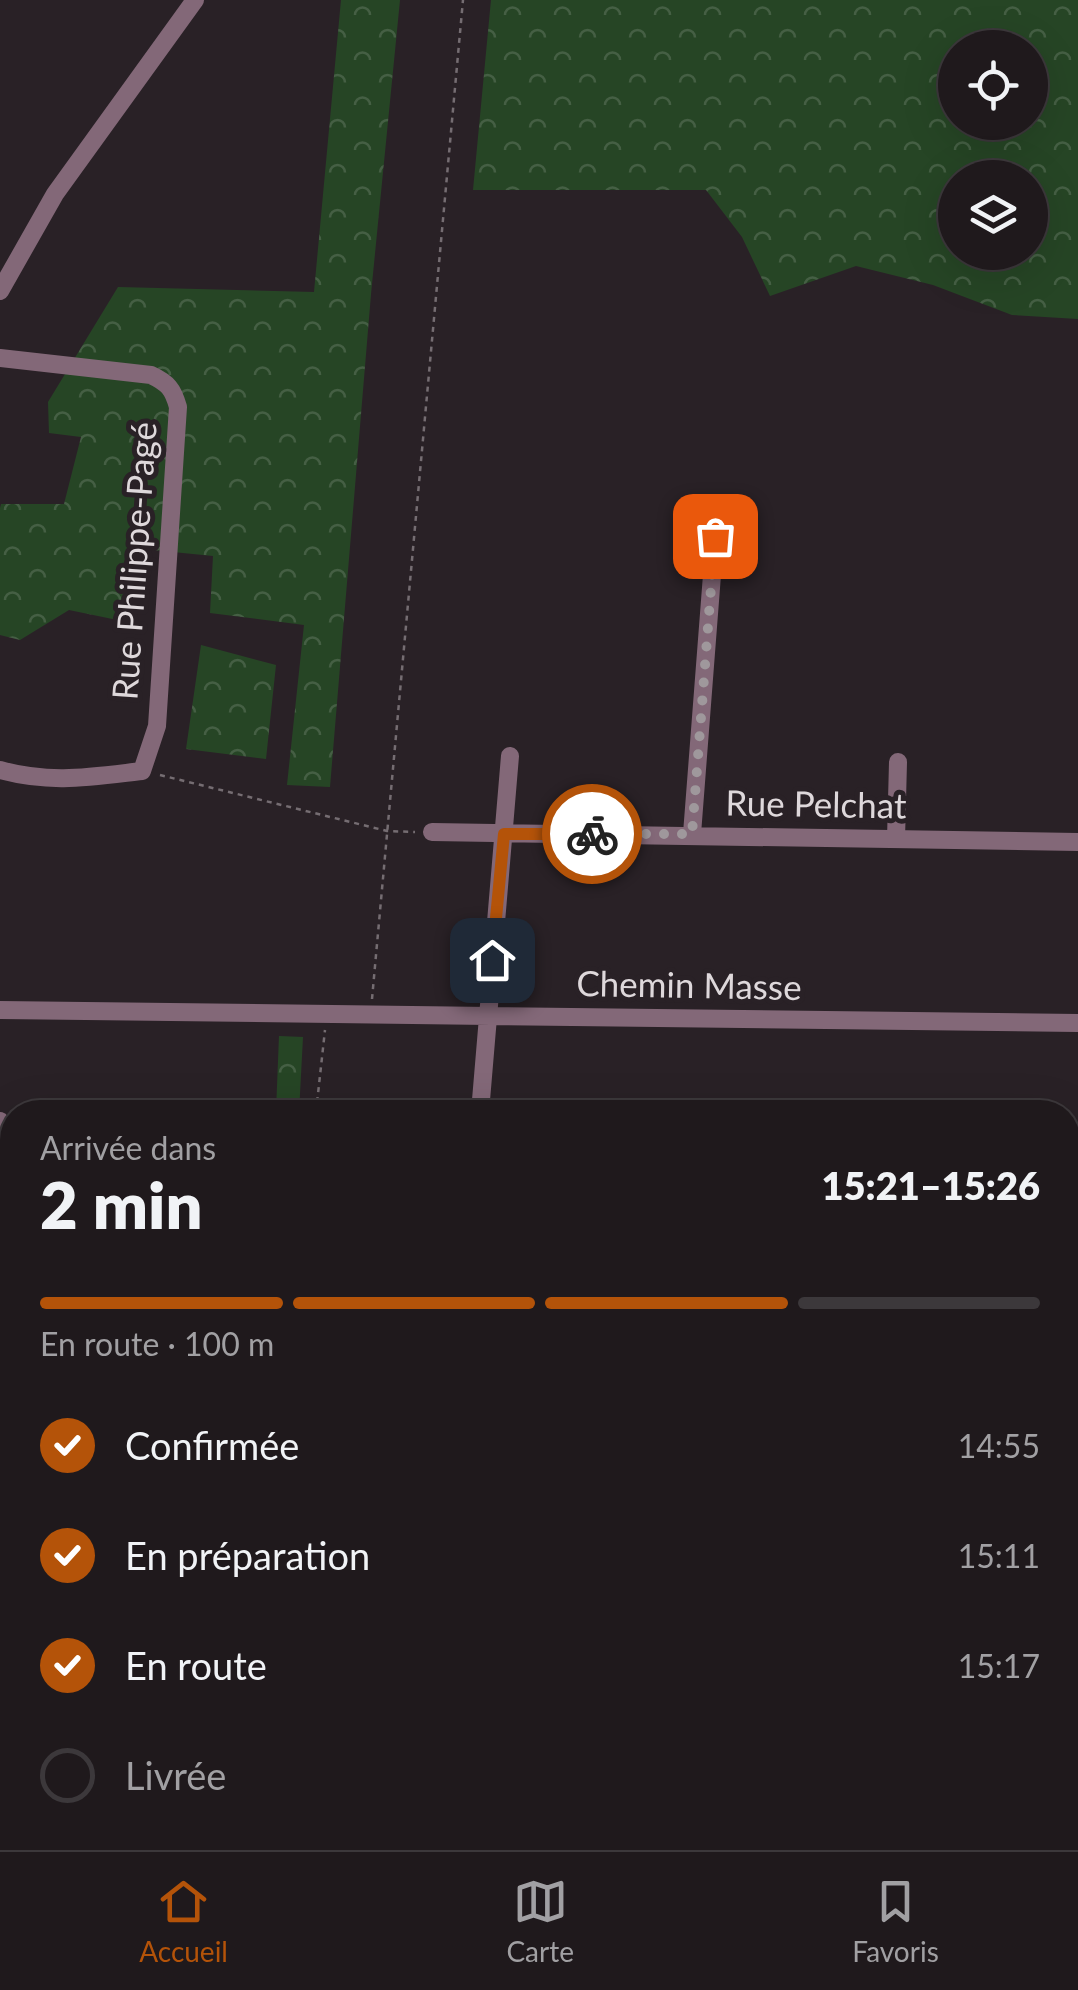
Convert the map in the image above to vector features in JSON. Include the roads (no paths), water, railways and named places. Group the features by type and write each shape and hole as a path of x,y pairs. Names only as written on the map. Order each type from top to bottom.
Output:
{"street":[{"path":"0,291 55,194 195,0"},
{"name":"Rue Philippe-Pagé","path":"0,358 151,375 174,390 178,406 156,726 142,770 62,780 0,770"},
{"path":"692,834 715,536"},
{"path":"481,1100 510,756"},
{"path":"896,839 898,762"},
{"name":"Rue Pelchat","path":"432,832 1078,842"},
{"name":"Chemin Masse","path":"0,1010 1078,1024"}]}
